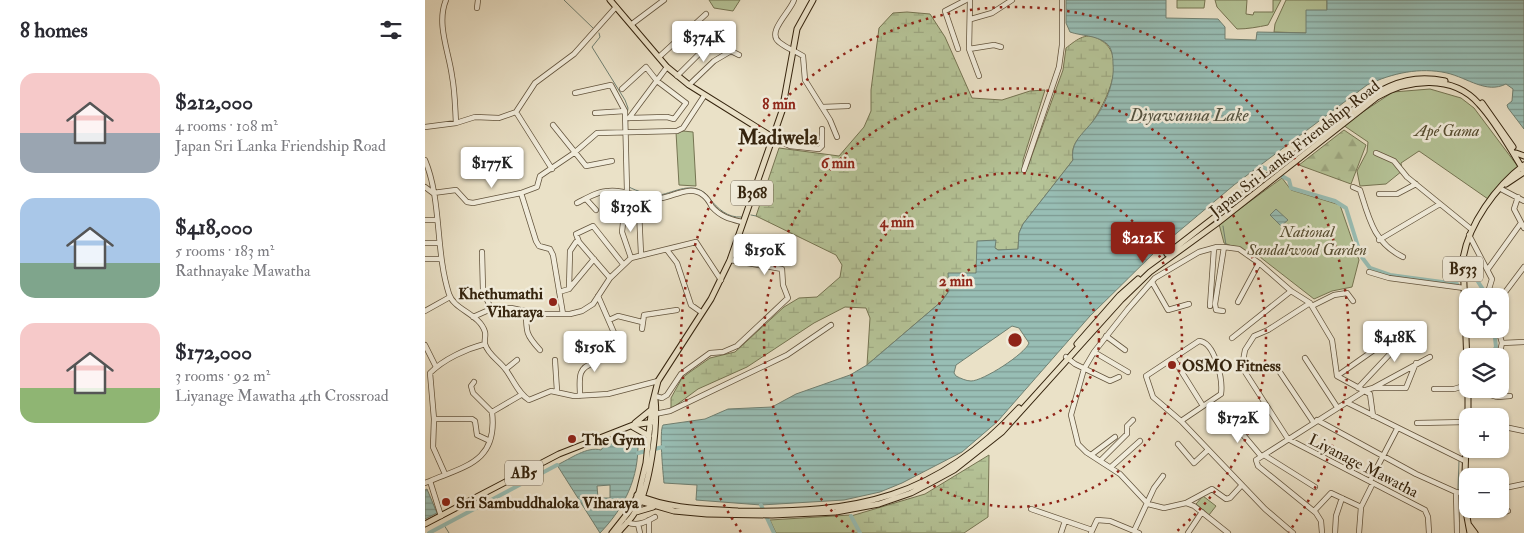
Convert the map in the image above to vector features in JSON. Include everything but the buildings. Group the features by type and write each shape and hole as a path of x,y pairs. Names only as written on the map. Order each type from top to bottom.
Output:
{"main road":[{"path":"610,0 667,67 677,76 704,96 774,138"},
{"name":"B368","path":"612,533 639,499 645,487 658,382 722,281 774,138 785,99 793,50 800,24 813,0"},
{"name":"Japan Sri Lanka Friendship Road","path":"639,499 653,504 695,509 760,513 857,509 911,493 955,470 1002,432 1120,295 1149,270 1371,96 1387,86 1415,78 1430,78 1457,86 1487,108 1516,153 1523,168"},
{"name":"Japan Sri Lanka Friendship Road","path":"1067,358 1150,272 1216,224 1377,97 1397,86 1432,82 1444,84 1468,95 1485,111 1523,168"},
{"path":"1516,153 1524,156"},
{"name":"B533","path":"1464,288 1463,259 1470,232 1502,188 1523,168"},
{"path":"649,436 633,426 653,412"},
{"name":"B368","path":"650,445 649,436 652,424"},
{"name":"AB5","path":"425,524 559,454 625,428 652,424"},
{"path":"1465,458 1465,468"},
{"name":"B368","path":"618,533 635,512 648,464"},
{"path":"635,512 653,504 645,487"},
{"path":"1469,518 1470,531"}],"street":[{"path":"446,0 443,8 444,38 452,76 456,123"},
{"path":"477,0 477,8"},
{"path":"632,24 664,0"},
{"path":"795,0 788,14 777,27 774,35 777,40 803,56 805,80 822,107 837,137"},
{"path":"958,49 945,11 965,0"},
{"path":"970,0 969,49 979,76"},
{"path":"971,19 992,13 1012,0"},
{"path":"1024,170 1059,67 1062,45 1062,0"},
{"path":"425,127 456,123 475,117 499,118 516,112 535,83 574,54 594,34 616,6"},
{"path":"659,57 706,14"},
{"path":"677,76 703,50 722,41"},
{"path":"969,49 994,44 1001,47"},
{"path":"689,85 714,62 731,51 739,55"},
{"path":"622,89 646,68 657,81 686,103 674,120 667,117 629,118 657,81 667,67"},
{"path":"575,93 611,84 625,111 627,191"},
{"path":"425,187 433,193 456,190 467,202 473,204 521,193 537,187 540,176 574,153 597,133 677,131 683,128 704,96"},
{"path":"822,107 848,106"},
{"path":"595,113 625,111"},
{"path":"516,112 552,169"},
{"path":"553,125 586,166 612,161"},
{"path":"774,138 790,146 819,149 822,146 822,129"},
{"path":"1376,153 1394,161 1402,171 1470,232 1492,279 1489,288"},
{"path":"425,160 432,176 440,259 450,297 481,324 485,333 485,344 493,357 506,369 521,394 529,400 545,392 557,391 580,396 608,394 658,382"},
{"path":"1379,194 1397,194 1416,184"},
{"path":"1353,188 1360,190 1369,220 1379,240 1403,257"},
{"path":"1502,188 1524,201"},
{"path":"577,203 608,190 627,191 640,196 662,198 679,191 699,193 703,195 718,214 742,222"},
{"path":"521,193 536,241 539,246 550,249 553,255 563,314"},
{"path":"1518,197 1514,209 1524,228"},
{"path":"586,199 596,210"},
{"path":"1379,240 1440,204"},
{"path":"639,211 641,254"},
{"path":"425,220 436,220"},
{"path":"1488,269 1521,222"},
{"path":"623,223 622,232 631,258"},
{"path":"610,278 579,242 576,234 593,226 623,264"},
{"path":"569,289 571,246 579,242"},
{"path":"473,316 491,309 511,308 539,314 563,314 582,311 593,304 610,278 631,258 696,242 722,281"},
{"path":"425,243 438,243"},
{"path":"1223,311 1216,310 1215,304 1224,247"},
{"path":"1210,306 1214,248"},
{"path":"1241,486 1230,498 1226,499 1212,489 1186,504 1164,508 1148,504 1111,467 1091,455 1078,444 1071,415 1084,369 1094,352 1128,309 1152,282 1184,260 1214,248 1239,249 1311,305 1332,340 1337,376"},
{"path":"667,250 677,263 691,306 701,312"},
{"path":"482,252 483,290 491,309"},
{"path":"425,259 440,259"},
{"path":"559,292 569,289 594,259"},
{"path":"655,396 662,398 667,395 681,374 710,353 723,352 737,346 788,298 783,285 782,269 730,260"},
{"path":"1238,302 1259,263"},
{"path":"1508,288 1524,267"},
{"path":"1369,272 1389,278 1464,288"},
{"path":"1152,282 1168,310 1189,304"},
{"path":"1232,338 1291,291"},
{"path":"1353,301 1347,293 1340,293 1311,305 1254,336 1245,350 1243,368 1288,439 1366,390 1429,357"},
{"path":"598,296 615,335"},
{"path":"425,311 450,297"},
{"path":"1121,300 1128,309"},
{"path":"642,330 644,316 677,310"},
{"path":"526,312 528,337 540,350"},
{"path":"609,320 618,316 642,322"},
{"path":"653,412 670,411 787,355 831,325"},
{"path":"1106,336 1125,350"},
{"path":"1501,338 1501,348"},
{"path":"1181,421 1219,396 1222,390 1215,358 1209,345 1199,341 1148,373 1145,379 1153,397 1181,421 1241,486 1293,533"},
{"path":"1358,388 1402,341"},
{"path":"1502,343 1524,342"},
{"path":"445,474 433,447 434,419 429,375 436,367 471,348 485,344"},
{"path":"425,345 436,367"},
{"path":"580,396 581,371 585,365 594,363 596,350"},
{"path":"1337,376 1373,350"},
{"path":"1094,352 1128,372"},
{"path":"1067,358 1084,369 1110,380 1119,377"},
{"path":"1173,358 1203,406"},
{"path":"1305,358 1337,407"},
{"path":"506,369 517,360"},
{"path":"555,360 557,391"},
{"path":"1373,388 1406,388 1416,363"},
{"path":"1275,365 1315,421 1459,493"},
{"path":"1337,376 1358,388 1366,390 1370,394 1373,416"},
{"path":"441,516 427,482 473,464 491,441 494,428 492,412 473,393 471,386 474,382"},
{"path":"1434,389 1459,389"},
{"path":"492,412 521,394"},
{"path":"1346,402 1397,429 1465,461"},
{"path":"1229,418 1263,456 1315,487"},
{"path":"434,419 472,419 475,421 477,435 491,441"},
{"path":"1100,460 1127,434 1127,426 1133,420"},
{"path":"1417,423 1459,422"},
{"path":"1509,428 1524,431"},
{"path":"1359,533 1361,507 1382,455 1397,429"},
{"path":"1091,455 1115,437"},
{"name":"Liyanage Mawatha","path":"1263,456 1288,439 1427,513 1429,533"},
{"path":"1111,467 1140,441"},
{"path":"1178,444 1194,462 1208,450"},
{"path":"1263,456 1256,460 1258,466 1314,511 1321,521 1322,533"},
{"path":"1031,509 1091,531 1097,520 1110,521 1136,532 1154,488 1163,476"},
{"path":"1509,487 1524,484"},
{"path":"1456,492 1457,533"},
{"path":"1314,511 1331,493 1361,507"},
{"path":"1335,533 1336,516 1342,498"},
{"path":"1186,504 1194,506 1221,531 1228,533"},
{"path":"1189,533 1202,512"},
{"path":"627,522 633,525 655,517"},
{"path":"649,520 649,533"},
{"path":"1061,533 1065,521"},
{"path":"638,524 640,533"}],"green space":[{"path":"709,0 740,0 733,11 714,8"},
{"path":"1177,0 1205,0 1204,8 1177,8"},
{"path":"1215,0 1247,0 1246,14 1253,15 1254,12 1273,12 1273,0 1281,0 1268,25 1237,29 1217,7"},
{"path":"1286,0 1327,0 1327,10 1306,33 1274,32 1275,24"},
{"path":"893,13 930,14 945,37 972,98 1002,100 1030,91 1045,90 1023,160 1023,171 1027,169 1063,70 1066,48 1080,38 1088,36 1093,36 1107,45 1112,54 1114,64 1110,87 1092,123 1076,142 1072,153 1073,160 1023,224 1019,233 1018,250 998,250 995,248 976,273 949,291 942,301 867,365 870,318 866,308 845,307 814,323 747,367 698,389 671,409 671,398 682,378 710,358 735,352 784,307 799,298 817,297 840,277 842,265 836,255 756,216 779,148 839,156 864,127 871,111 871,90 879,28"},
{"name":"Apé Gama","path":"1430,89 1461,98 1474,108 1519,168 1488,199 1419,151 1401,163 1402,171 1386,184 1360,186 1357,171 1367,152 1368,142 1343,125 1393,92"},
{"path":"1344,130 1366,145 1351,184 1299,165"},
{"path":"676,132 693,132 696,186 679,185"},
{"name":"National Sandalwood Garden","path":"1282,178 1291,190 1340,205 1359,260 1352,287 1332,291 1314,299 1260,257 1224,243 1219,224"},
{"path":"989,455 988,517 964,533 860,533 851,516 925,494"},
{"path":"1203,496 1216,506 1209,515 1196,504"},
{"path":"850,515 859,533 776,533 770,520"}],"water":[{"name":"Diyawanna Lake","path":"1066,0 1166,0 1166,18 1218,19 1225,27 1225,39 1256,40 1257,32 1306,33 1306,10 1327,10 1327,0 1524,0 1524,129 1508,108 1507,105 1512,101 1513,89 1506,84 1499,87 1484,86 1447,73 1416,71 1396,74 1367,85 1234,185 1159,248 1090,316 997,422 962,452 902,483 880,492 844,500 761,505 696,500 697,485 664,483 661,443 663,425 705,419 728,409 772,407 796,394 850,375 867,365 942,301 949,291 948,273 976,273 977,241 996,240 995,248 998,250 1018,249 1019,233 1023,224 1073,160 1075,143 1101,108 1108,94 1112,78 1112,55 1108,45 1098,38 1070,32 1066,23","holes":["1012,326 1019,328 1029,343 1020,354 994,372 977,380 969,381 956,376 954,373 956,365"]},
{"path":"1276,209 1288,220 1281,226 1270,215"},
{"path":"634,437 638,441 638,455 629,491 617,513 600,533 557,465 584,451 601,450 604,446","holes":["610,485 610,498 598,498 597,486"]},
{"path":"427,489 437,513 425,519 425,490"}],"waterway":[{"path":"564,0 594,29"},
{"path":"599,33 600,37 592,47 625,100 628,108 627,116"},
{"path":"1260,166 1267,169"},
{"path":"1280,175 1289,180 1291,188 1335,201 1346,208 1361,256 1370,268 1390,275 1457,284"},
{"path":"629,187 644,193 657,195 689,188 701,190 706,194"},
{"path":"710,199 724,212 732,216 741,217"},
{"path":"751,215 756,216"},
{"path":"1223,226 1226,245"},
{"path":"1468,272 1472,272 1482,288"},
{"path":"1495,338 1495,348"},
{"path":"638,453 663,447"},
{"path":"1458,490 1459,461"},
{"path":"429,533 557,465"},
{"path":"1458,495 1459,522"},
{"path":"761,505 774,533"},
{"path":"851,516 860,533"},
{"path":"444,525 449,533"}],"place":[{"name":"Khethumathi Viharaya","path":"553,302"},
{"name":"OSMO Fitness","path":"1172,365"},
{"name":"The Gym","path":"572,439"},
{"name":"Sri Sambuddhaloka Viharaya","path":"446,502"}],"district":[{"name":"Madiwela","path":"778,137"}]}
